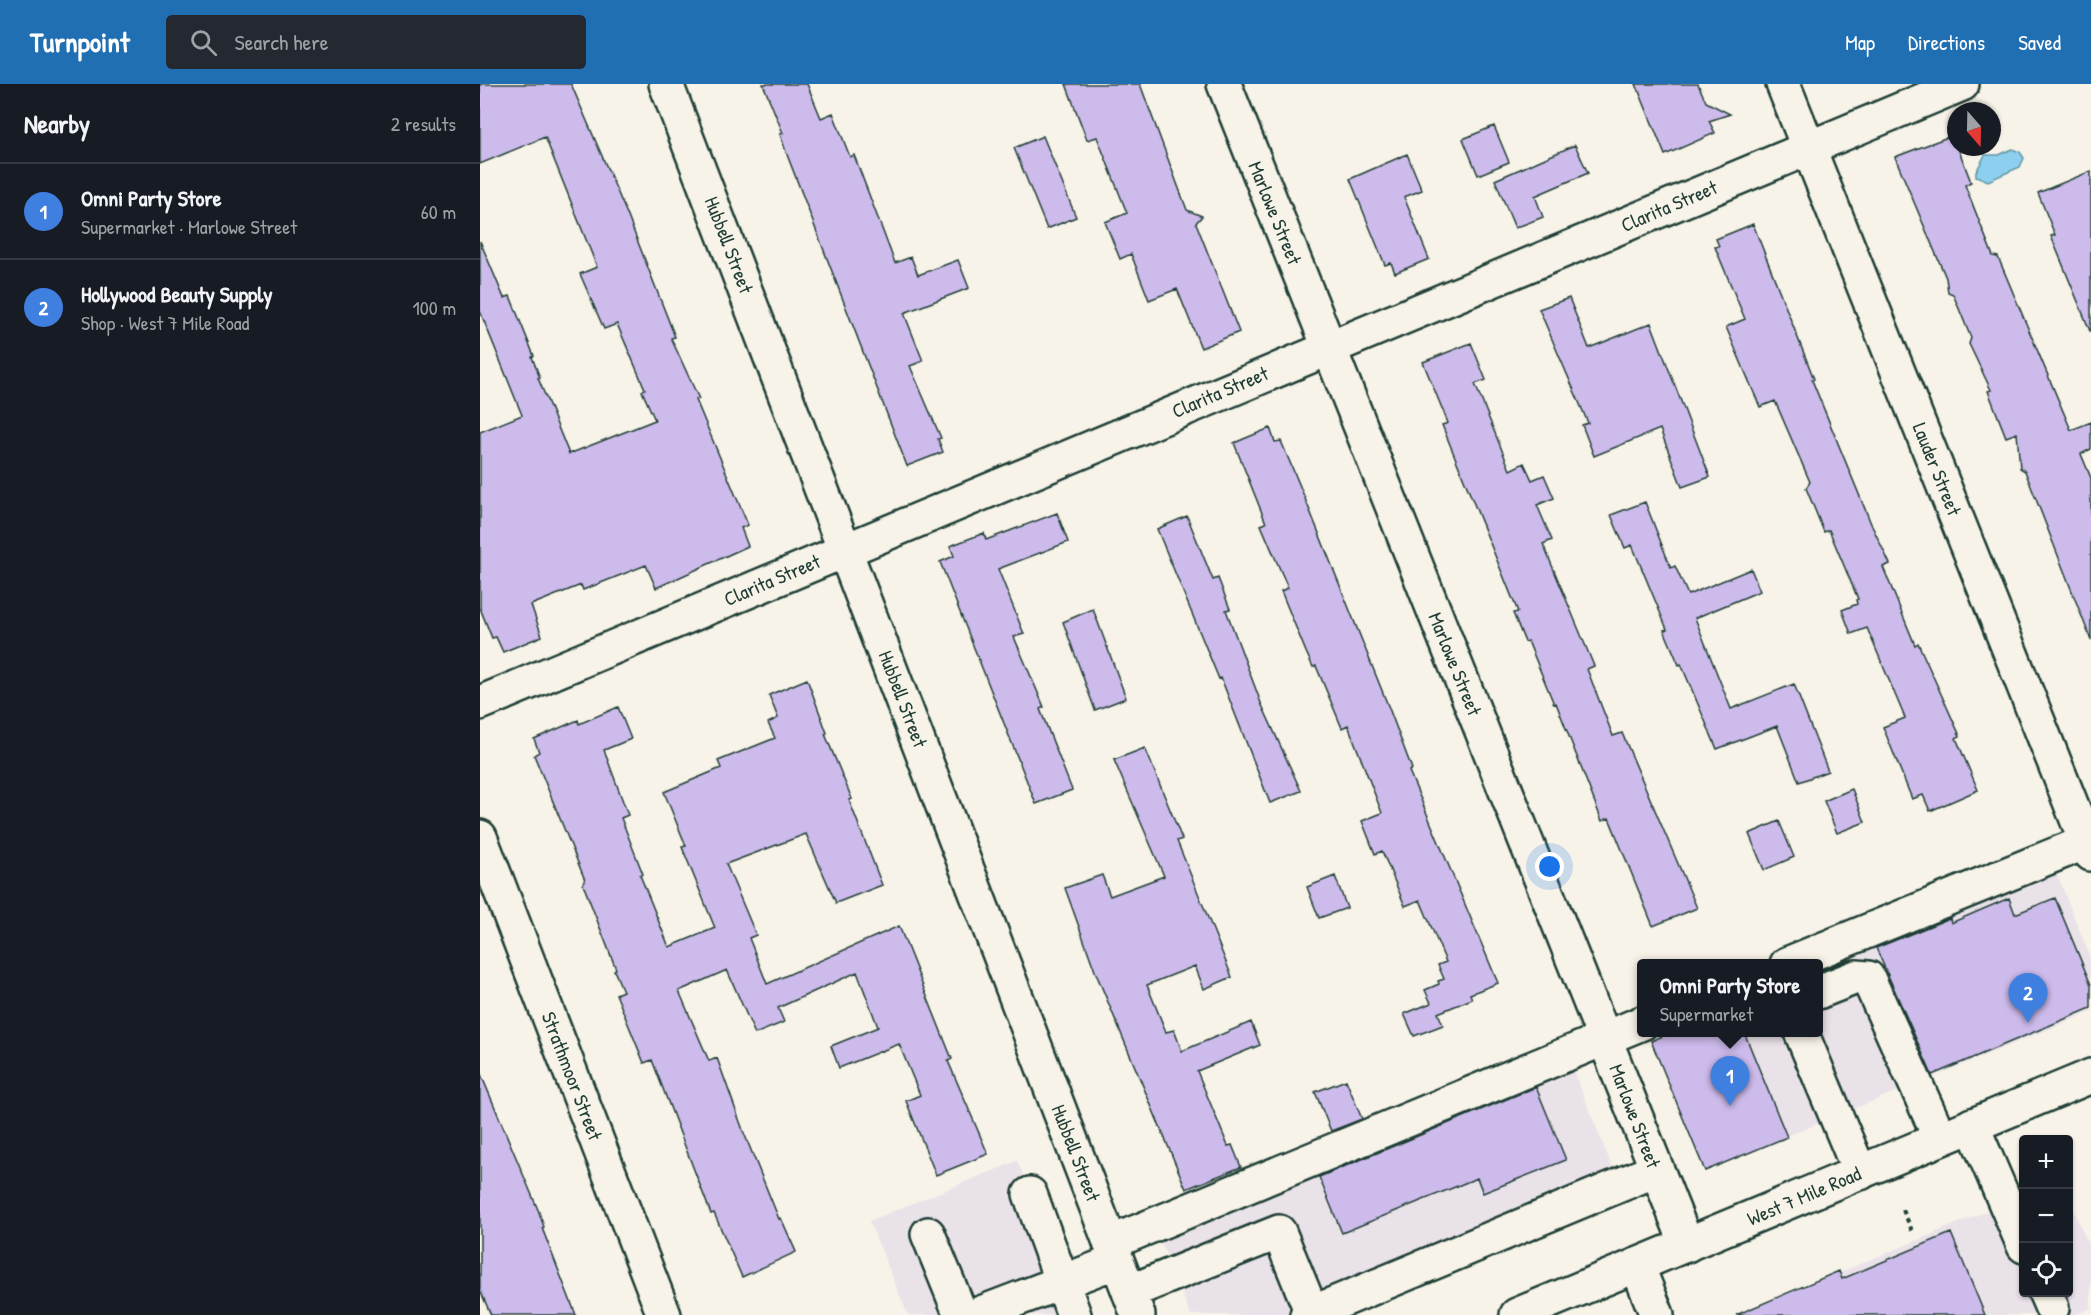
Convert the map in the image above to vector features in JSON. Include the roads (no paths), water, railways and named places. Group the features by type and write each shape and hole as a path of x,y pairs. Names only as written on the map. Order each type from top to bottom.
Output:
{"street":[{"name":"Hubbell Street","path":"666,84 1133,1303"},
{"name":"Marlowe Street","path":"1224,84 1687,1245"},
{"name":"Lauder Street","path":"1783,84 2089,846"},
{"name":"Clarita Street","path":"480,703 845,548 1962,84"},
{"name":"Strathmoor Street","path":"480,837 664,1315"},
{"path":"1797,959 2089,846"},
{"path":"1823,990 1856,977 1868,978 1940,1138"},
{"path":"928,1234 963,1314 1062,1281 1113,1252 1637,1025"},
{"path":"1803,1037 1860,1173"},
{"name":"West 7 Mile Road","path":"1517,1315 1972,1125 2089,1084"},
{"path":"1972,1125 2023,1243"},
{"path":"1133,1303 1279,1232 1310,1314 1656,1170"},
{"path":"1030,1194 1074,1315"},
{"path":"1637,1265 1658,1315"}],"water":[{"path":"2012,149 2020,152 2024,158 2020,167 1988,181 1976,176 1984,156 2001,156"}],"place":[{"name":"Hollywood Beauty Supply","path":"2028,1023"},
{"name":"Omni Party Store","path":"1730,1106"}]}
